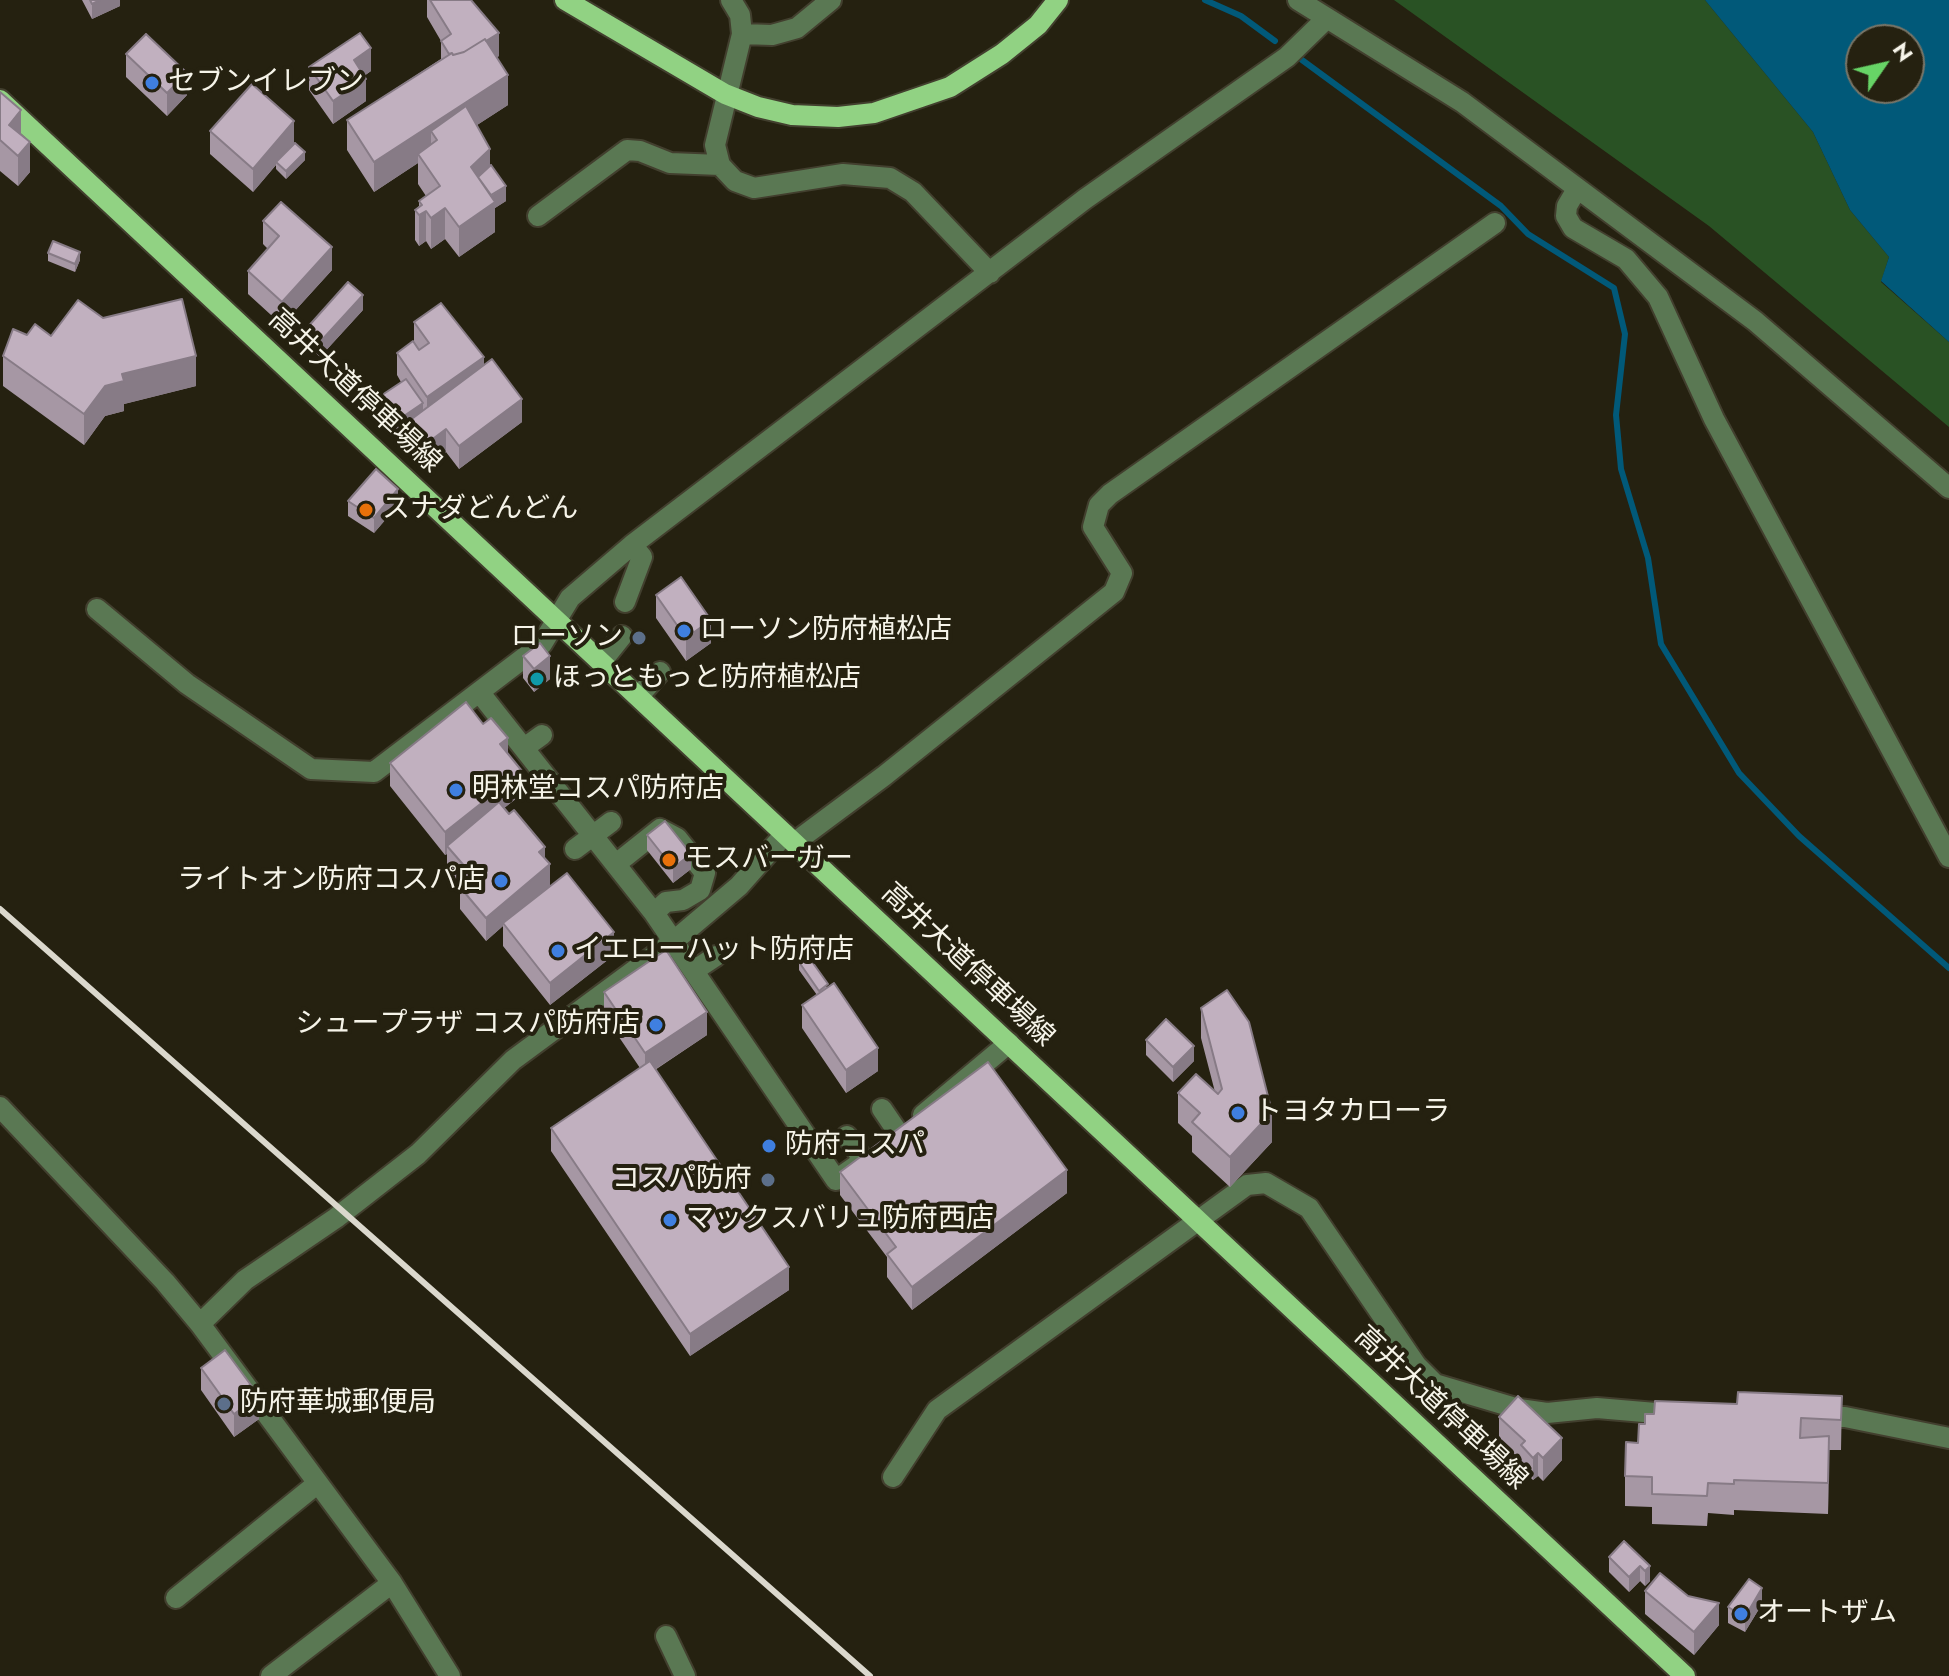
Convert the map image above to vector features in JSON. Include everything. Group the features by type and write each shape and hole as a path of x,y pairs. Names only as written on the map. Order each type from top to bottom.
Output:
{"main road":[{"path":"565,0 725,94 758,107 792,115 838,117 874,113 950,87 1014,45 1038,25 1058,0"},
{"name":"高井大道停車場線","path":"0,100 1685,1676"}],"street":[{"path":"731,0 740,15 742,34 715,145 720,165 735,181 754,188 843,174 890,178 913,192 990,273"},
{"path":"742,34 772,35 797,28 831,0"},
{"path":"1298,0 1450,94 1755,321 1949,488"},
{"path":"97,609 187,684 311,769 374,772 542,644 570,598 632,545 1085,199 1287,57 1326,19"},
{"path":"538,216 627,150 640,151 670,163 720,165"},
{"path":"1577,189 1567,206 1566,216 1573,228 1626,259 1658,297 1714,419 1949,857"},
{"path":"200,1324 245,1280 336,1218 418,1154 513,1060 674,941 790,838 884,776 1114,592 1122,573 1093,527 1099,505 1110,494 1495,223"},
{"path":"625,602 642,557 632,545"},
{"path":"602,661 622,636"},
{"path":"639,696 660,672"},
{"path":"480,693 654,913 836,1180 881,1148 1009,1043"},
{"path":"524,748 542,735"},
{"path":"575,849 611,822"},
{"path":"616,864 660,829 677,838 705,873 700,890 683,900 666,902 654,913"},
{"path":"695,970 716,956"},
{"path":"0,1107 165,1282 200,1324 392,1583 450,1676"},
{"path":"881,1148 882,1109"},
{"path":"847,1136 881,1148"},
{"path":"893,1477 937,1410 1247,1185 1266,1183 1309,1208 1416,1365 1435,1384 1519,1409 1547,1413 1597,1408 1696,1416"},
{"path":"1800,1417 1845,1417 1949,1438"},
{"path":"176,1598 318,1483"},
{"path":"271,1676 392,1583"},
{"path":"666,1636 685,1676"}],"green space":[{"path":"1394,0 1705,0 1813,132 1850,210 1889,257 1881,282 1949,342 1949,427 1709,226"}],"water":[{"path":"1705,0 1949,0 1949,342 1881,281 1889,257 1850,210 1813,132"}],"building":[{"path":"430,0 471,0 499,33 464,52 449,54 441,41 451,34"},
{"path":"360,33 371,48 354,60 366,79 333,101 309,67"},
{"path":"146,34 187,73 167,93 126,54"},
{"path":"485,39 508,75 374,162 347,120 452,53 464,52"},
{"path":"252,84 294,121 253,169 210,131"},
{"path":"0,92 21,110 9,125 30,142 18,156 0,140"},
{"path":"466,106 490,149 471,167 495,202 459,227 445,208 431,218 426,211 419,215 415,210 422,205 419,201 440,186 418,154 437,140 431,131"},
{"path":"295,143 305,152 286,171 276,162"},
{"path":"491,165 506,186 491,195 478,177"},
{"path":"281,202 332,247 282,302 248,271 279,236 263,221"},
{"path":"53,241 80,252 75,264 48,253"},
{"path":"348,282 363,295 320,342 306,329"},
{"path":"182,299 196,356 122,374 124,381 105,386 84,414 3,356 13,329 27,335 35,324 51,336 78,300 103,318"},
{"path":"441,303 484,357 427,397 397,353 413,341 419,350 429,343 414,322"},
{"path":"492,359 522,399 459,446 446,429 426,444 409,421"},
{"path":"406,379 423,403 398,420 382,395"},
{"path":"376,469 398,489 374,518 348,501"},
{"path":"681,577 711,620 686,638 656,595"},
{"path":"540,643 550,656 534,669 523,656"},
{"name":"明林堂コスパ防府店","path":"466,702 483,724 491,718 508,738 500,744 522,771 445,832 390,763"},
{"name":"ライトオン防府コスパ店","path":"499,802 509,814 514,810 545,847 539,852 550,864 486,918 460,887 473,876 447,846"},
{"path":"665,821 691,854 673,868 647,835"},
{"name":"イエローハット防府店","path":"567,873 614,932 550,983 503,923"},
{"name":"シュープラザ コスパ防府店","path":"666,950 707,1012 645,1053 604,992"},
{"path":"808,956 828,984 819,991 799,962"},
{"path":"834,983 878,1048 846,1070 802,1005"},
{"path":"1227,990 1249,1022 1272,1112 1230,1157 1192,1122 1200,1113 1178,1093 1196,1074 1218,1094 1222,1089 1201,1008"},
{"path":"1166,1019 1194,1046 1173,1067 1146,1040"},
{"name":"マックスバリュ防府西店","path":"650,1061 789,1267 690,1334 551,1128"},
{"path":"988,1062 1067,1170 912,1287 887,1254 896,1247 840,1172"},
{"path":"225,1350 259,1396 234,1414 201,1368"},
{"path":"1738,1392 1842,1396 1841,1420 1801,1418 1800,1438 1829,1436 1828,1483 1734,1480 1734,1484 1708,1483 1707,1496 1652,1494 1652,1477 1625,1476 1626,1442 1638,1443 1639,1424 1645,1424 1645,1414 1654,1414 1655,1401 1737,1404"},
{"path":"1518,1396 1562,1438 1543,1458 1538,1453 1533,1458 1521,1445 1525,1441 1499,1417"},
{"path":"1624,1541 1650,1566 1645,1571 1640,1566 1629,1577 1609,1557"},
{"path":"1660,1573 1688,1596 1719,1603 1694,1632 1645,1591"},
{"path":"1749,1579 1762,1588 1745,1617 1728,1607"}],"waterway":[{"path":"1205,0 1241,16 1275,41"},
{"path":"1302,60 1501,206 1528,234 1614,288 1625,334 1616,415 1621,469 1648,558 1661,644 1739,773 1799,836 1949,968"}],"railway":[{"path":"0,909 870,1676"}],"place":[{"name":"セブンイレブン","path":"152,83"},
{"name":"スナダどんどん","path":"366,510"},
{"name":"ローソン防府植松店","path":"684,631"},
{"name":"ローソン","path":"639,638"},
{"name":"ほっともっと防府植松店","path":"537,679"},
{"name":"明林堂コスパ防府店","path":"456,790"},
{"name":"モスバーガー","path":"669,860"},
{"name":"ライトオン防府コスパ店","path":"501,881"},
{"name":"イエローハット防府店","path":"558,951"},
{"name":"シュープラザ コスパ防府店","path":"656,1025"},
{"name":"トヨタカローラ","path":"1238,1113"},
{"name":"防府コスパ","path":"769,1146"},
{"name":"コスパ防府","path":"768,1180"},
{"name":"マックスバリュ防府西店","path":"670,1220"},
{"name":"防府華城郵便局","path":"224,1404"},
{"name":"オートザム","path":"1741,1614"}]}
